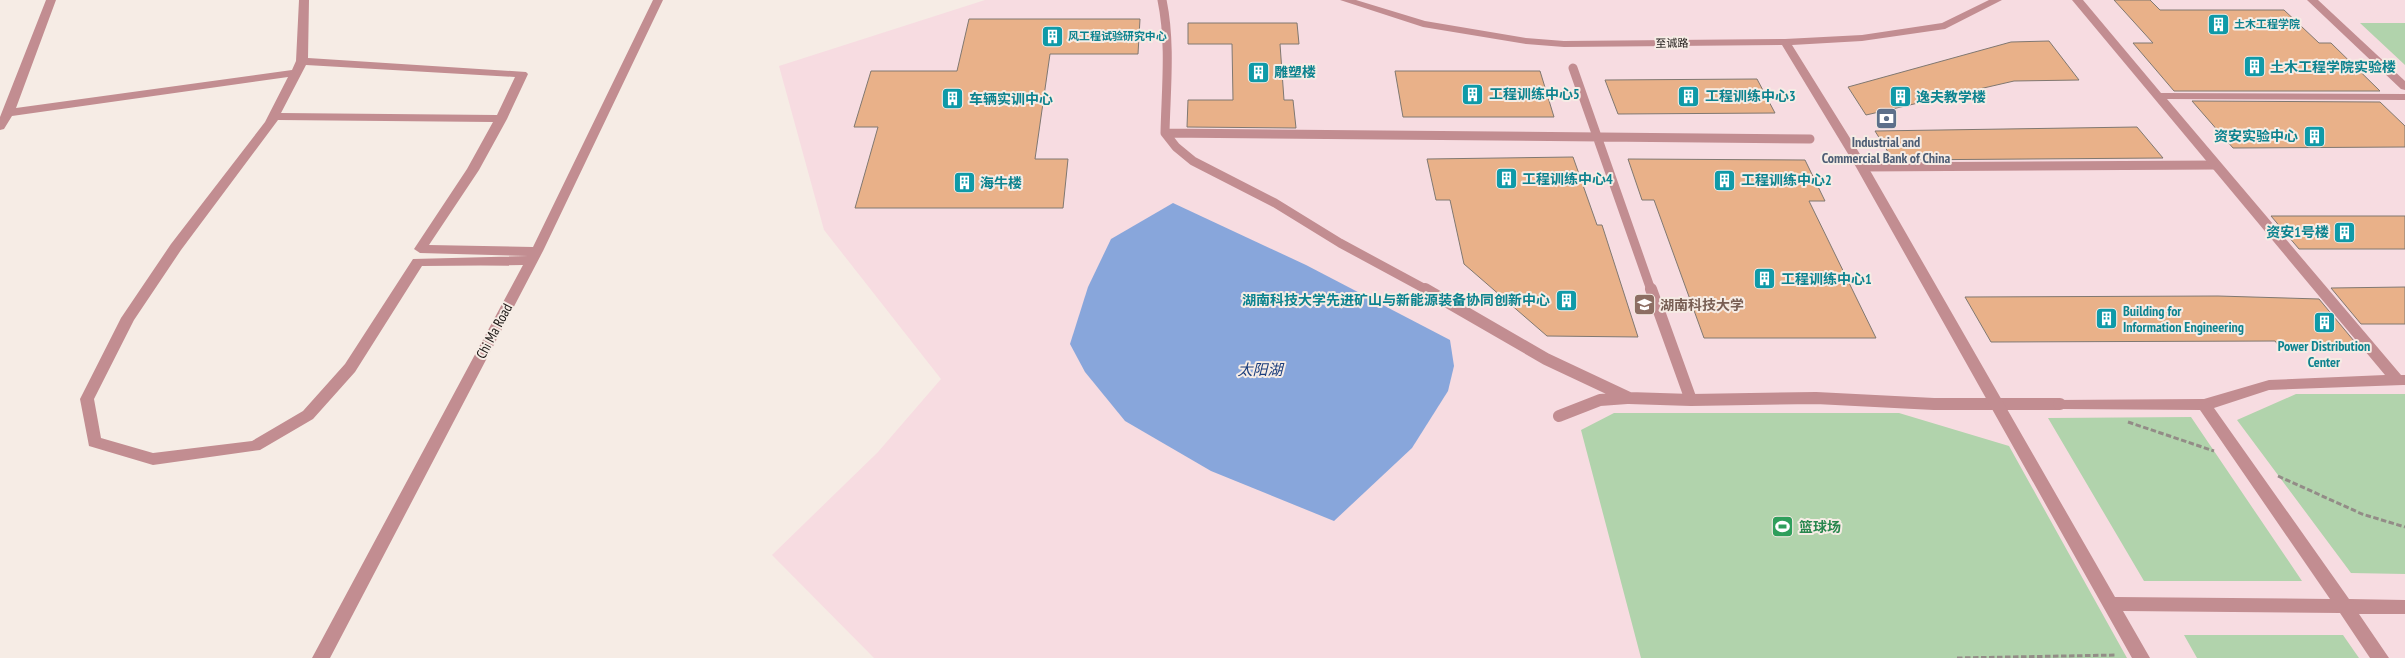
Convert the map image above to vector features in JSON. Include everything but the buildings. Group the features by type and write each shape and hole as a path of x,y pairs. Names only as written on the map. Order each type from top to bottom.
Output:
{"street":[{"path":"0,126 8,113 51,0"},
{"path":"304,0 299,67 274,116 176,247 128,318 87,399 94,442 153,459 255,446 308,415 350,368 418,262 534,256"},
{"name":"Chi Ma Road","path":"321,658 534,256 658,0"},
{"name":"至诚路","path":"1345,0 1422,24 1526,41 1564,44 1785,42 1862,38 1946,26 1997,0"},
{"path":"2076,0 2214,165 2401,380"},
{"path":"2312,0 2405,87"},
{"path":"1785,42 1862,167 2140,656"},
{"path":"8,113 299,67 522,74 501,119 473,170 420,249 534,256"},
{"path":"2156,96 2405,97"},
{"path":"274,116 501,119"},
{"path":"2060,404 2204,405 2269,386 2401,380"},
{"path":"2204,405 2380,658"},
{"path":"2110,604 2405,607"}],"lane":[{"path":"1162,0 1165,14 1166,61 1164,133 1176,147 1193,160 1275,203 1340,243 1454,304 1546,359 1628,398"},
{"path":"1573,68 1596,138 1691,400"},
{"path":"1164,133 1810,139"},
{"path":"1862,167 2214,165"},
{"path":"1559,416 1600,400 1628,398 1691,400 1816,398 1934,404 2060,404"}],"path":[{"path":"2118,419 2244,461 2362,514 2405,527"},
{"path":"1957,658 2140,656"}],"shaded area":[{"name":"湖南科技大学","path":"985,0 2405,0 2405,658 874,658 772,555 878,452 941,379 824,230 779,66"}],"green space":[{"path":"2360,23 2405,23 2405,65"},
{"path":"2296,394 2405,394 2405,574 2351,573 2237,420"},
{"path":"1614,413 1899,413 2009,446 2127,658 1641,658 1581,430"},
{"path":"2191,417 2302,581 2144,581 2048,418"},
{"path":"2184,635 2343,635 2359,658 2197,658"}],"water":[{"name":"太阳湖","path":"1173,203 1306,265 1450,340 1454,366 1448,391 1412,448 1334,521 1211,471 1125,421 1085,372 1070,344 1088,287 1111,239"}],"place":[{"name":"土木工程学院","path":"2218,24"},
{"name":"风工程试验研究中心","path":"1052,36"},
{"name":"土木工程学院实验楼","path":"2254,67"},
{"name":"雕塑楼","path":"1258,72"},
{"name":"工程训练中心5","path":"1473,94"},
{"name":"工程训练中心3","path":"1689,96"},
{"name":"逸夫教学楼","path":"1900,97"},
{"name":"车辆实训中心","path":"953,99"},
{"name":"Industrial and Commercial Bank of China","path":"1886,119"},
{"name":"资安实验中心","path":"2314,136"},
{"name":"工程训练中心4","path":"1506,179"},
{"name":"工程训练中心2","path":"1725,180"},
{"name":"海牛楼","path":"964,183"},
{"name":"资安1号楼","path":"2345,232"},
{"name":"工程训练中心1","path":"1765,279"},
{"name":"湖南科技大学先进矿山与新能源装备协同创新中心","path":"1566,300"},
{"name":"湖南科技大学","path":"1644,305"},
{"name":"Building for Information Engineering","path":"2107,319"},
{"name":"Power Distribution Center","path":"2324,323"},
{"name":"篮球场","path":"1783,527"}]}
